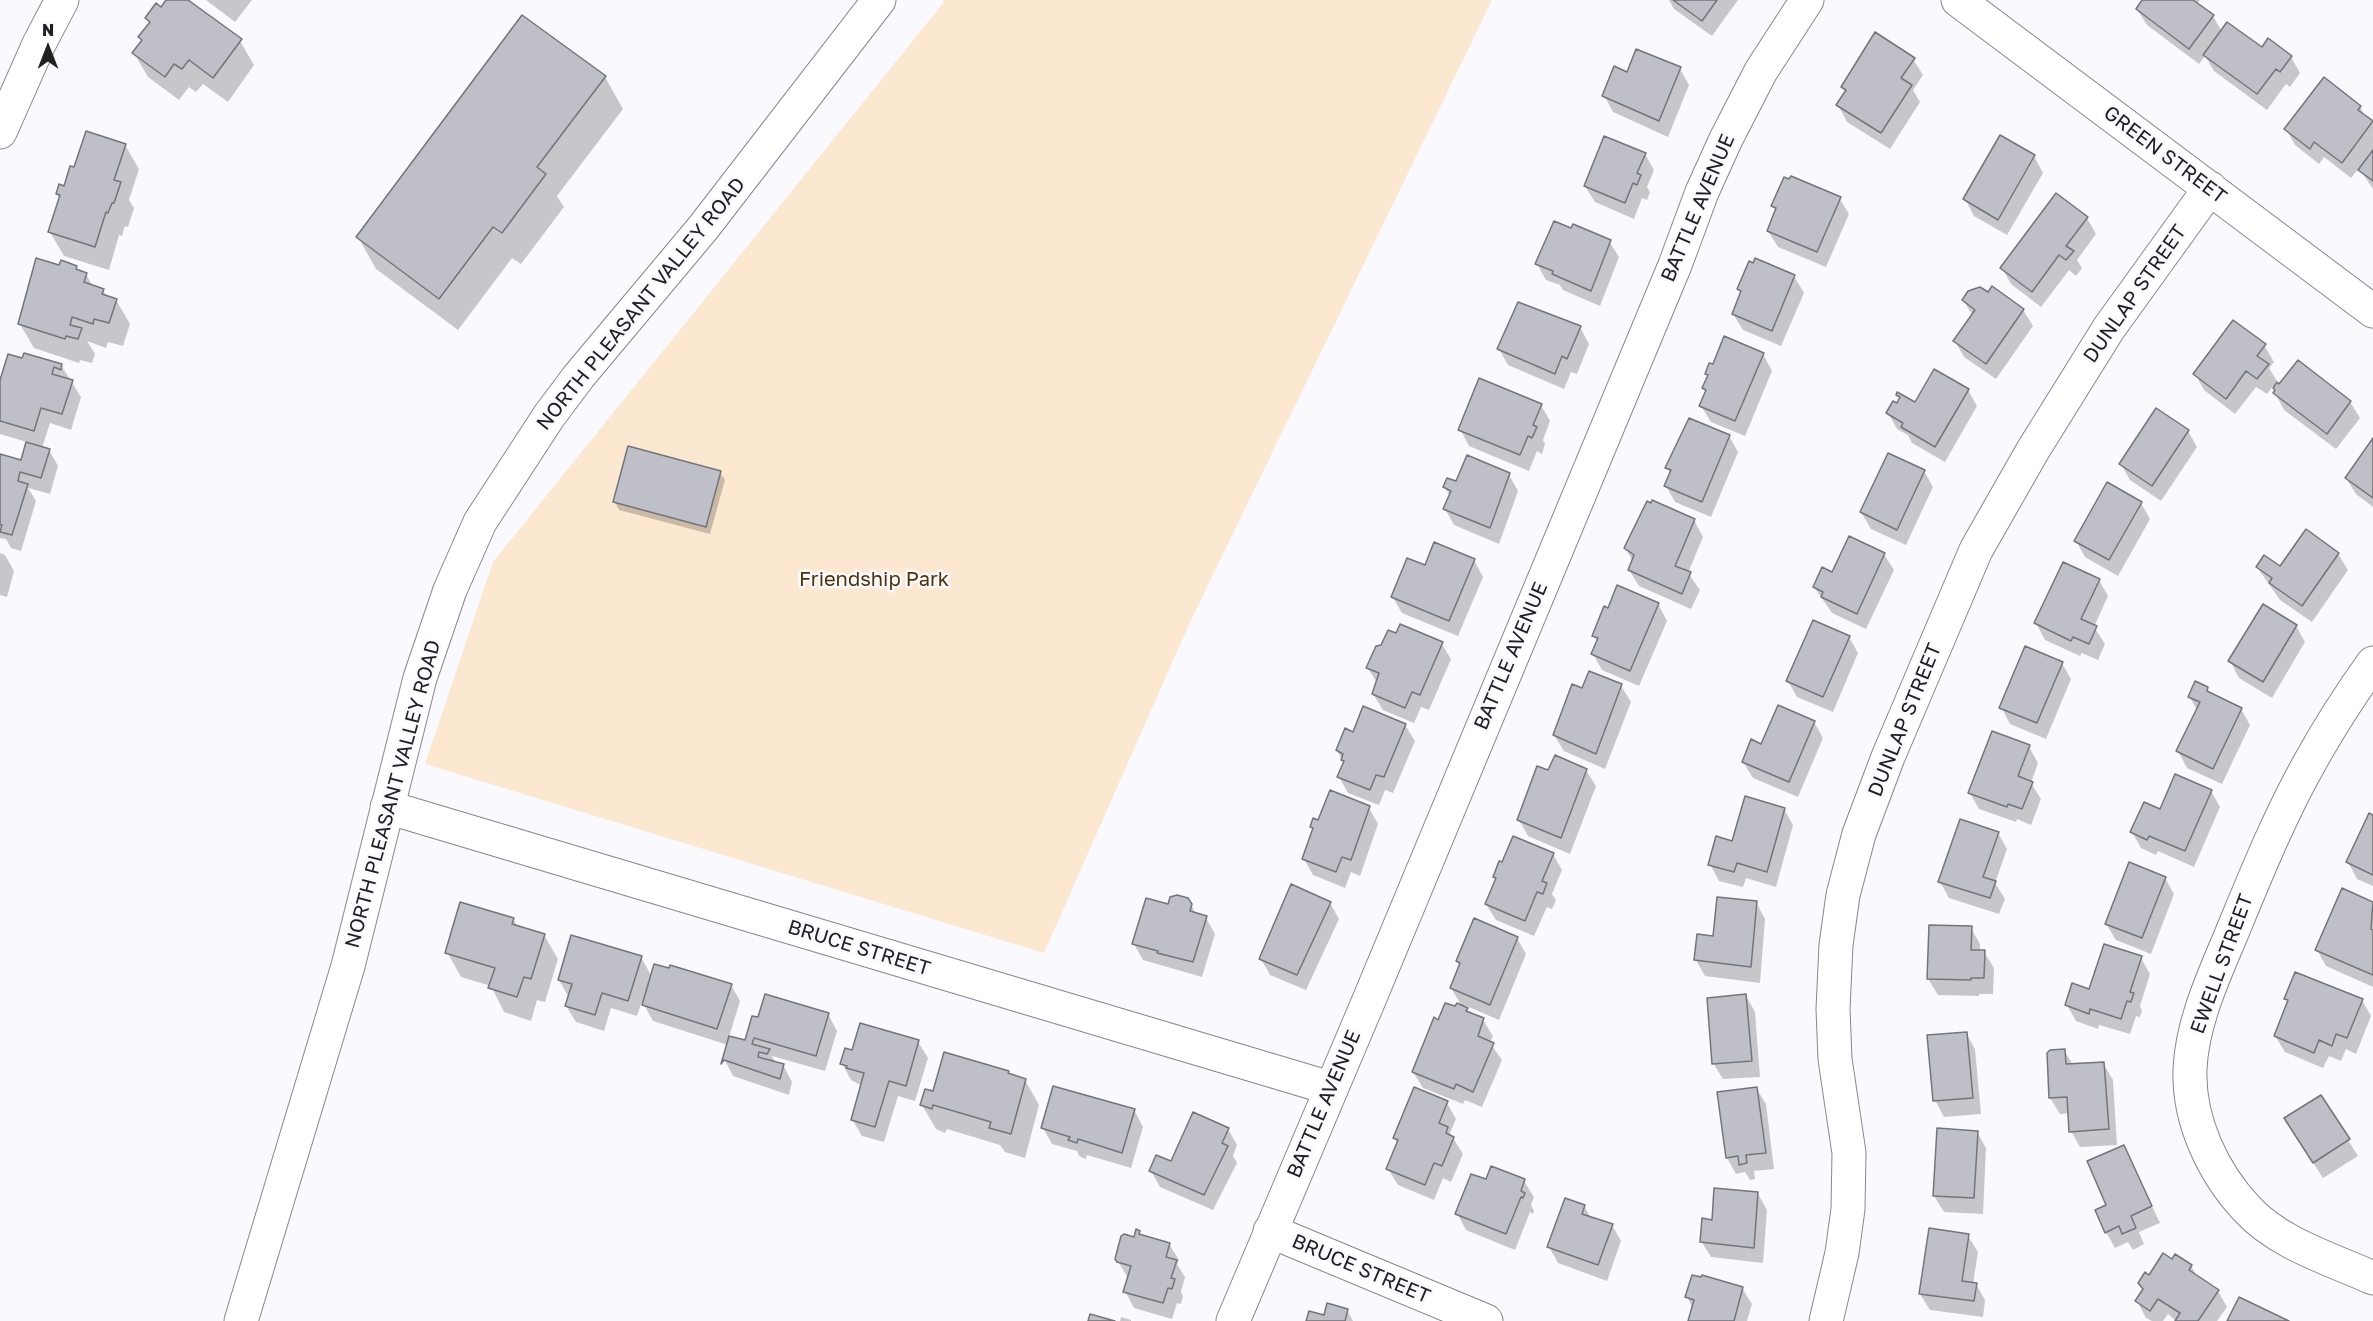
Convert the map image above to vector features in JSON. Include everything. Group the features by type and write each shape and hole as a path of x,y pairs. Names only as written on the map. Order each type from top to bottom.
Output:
{"street":[{"path":"0,132 39,44 62,0"},
{"name":"NORTH PLEASANT VALLEY ROAD","path":"242,1321 348,966 420,678 450,590 480,522 549,416 579,376 703,228 879,0"},
{"name":"BATTLE AVENUE","path":"1233,1321 1670,276 1717,156 1761,71 1807,0"},
{"name":"GREEN STREET","path":"1958,0 2373,311"},
{"name":"DUNLAP STREET","path":"1826,1321 1842,1252 1848,1209 1849,1153 1835,1059 1833,1019 1836,945 1843,895 1859,834 1893,746 1976,550 2032,450 2109,328 2210,188"},
{"name":"EWELL STREET","path":"2373,663 2345,703 2309,764 2258,869 2194,1033 2190,1071 2194,1109 2208,1153 2228,1187 2248,1211 2279,1236 2373,1278"},
{"name":"BRUCE STREET","path":"387,807 1330,1088"},
{"name":"BRUCE STREET","path":"1270,1231 1486,1321"}],"green space":[{"name":"Friendship Park","path":"942,0 1492,0 1190,622 1044,953 425,764 493,562 944,2"}],"building":[{"path":"166,0 188,0 242,39 213,78 189,60 182,69 174,64 165,77 132,53 142,40 138,37 150,22 145,18 156,3 161,7"},
{"path":"1673,0 1717,0 1702,21"},
{"path":"2142,0 2193,0 2214,15 2189,49 2136,9"},
{"path":"522,15 606,76 537,167 546,174 502,233 493,227 439,299 356,237"},
{"path":"2227,22 2262,47 2268,38 2292,56 2280,72 2276,69 2257,94 2203,55"},
{"path":"1875,32 1915,58 1901,78 1912,85 1881,133 1836,105 1846,90 1841,87"},
{"path":"1636,49 1681,67 1659,121 1602,96 1614,66 1627,72"},
{"path":"2324,77 2361,106 2358,110 2373,121 2342,163 2314,142 2310,149 2284,129"},
{"path":"86,131 126,144 114,180 121,182 114,203 108,213 106,212 95,247 48,232 60,195 56,194 59,184 64,186 70,166 74,167"},
{"path":"2000,135 2035,155 1998,220 1963,199"},
{"path":"1604,136 1646,153 1637,173 1641,175 1637,185 1633,183 1625,203 1584,186"},
{"path":"2373,150 2373,181 2358,170"},
{"path":"1791,176 1841,197 1817,252 1767,231 1776,208 1771,206 1784,177 1789,179"},
{"path":"2056,193 2088,217 2066,246 2074,251 2066,260 2059,255 2032,292 2000,268"},
{"path":"1554,221 1571,228 1573,224 1611,240 1591,291 1535,264"},
{"path":"36,258 59,265 61,260 77,266 76,269 87,273 84,282 104,289 102,294 117,299 109,323 94,319 93,324 72,317 70,325 82,328 78,339 66,336 65,339 18,324"},
{"path":"1755,258 1795,275 1772,331 1732,314 1741,291 1737,289 1749,261 1753,263"},
{"path":"1992,286 2024,309 1986,364 1953,341 1975,310 1962,300 1968,291 1980,287 1988,292"},
{"path":"1518,302 1581,326 1567,359 1562,356 1555,374 1497,349"},
{"path":"2233,320 2266,344 2257,356 2269,364 2257,379 2246,371 2226,399 2193,374"},
{"path":"1724,336 1764,353 1735,421 1699,406 1706,390 1702,388 1708,375 1705,374 1709,363 1713,364"},
{"path":"24,353 62,364 61,370 54,367 52,374 73,380 62,414 41,408 34,431 0,421 0,380 8,354 22,358"},
{"path":"2298,360 2351,401 2327,434 2273,393 2277,382 2279,384"},
{"path":"1934,369 1969,389 1935,447 1901,427 1903,423 1886,413 1893,401 1897,403 1900,397 1896,395 1897,392 1915,402"},
{"path":"1479,378 1542,404 1533,425 1537,427 1532,438 1528,436 1520,455 1458,430"},
{"path":"2156,408 2189,430 2152,486 2119,464"},
{"path":"1689,418 1730,435 1702,502 1664,486 1671,470 1665,468"},
{"path":"2373,438 2373,498 2345,478"},
{"path":"26,442 50,449 41,478 20,472 18,481 28,484 12,535 0,532 2,525 0,525 0,454 21,460"},
{"path":"628,446 721,471 706,527 613,502"},
{"path":"1888,453 1925,470 1897,530 1860,512"},
{"path":"1467,455 1510,473 1490,528 1443,509 1451,491 1443,487 1447,478 1456,481"},
{"path":"2107,482 2142,502 2109,560 2074,541"},
{"path":"1652,500 1695,519 1675,566 1691,572 1682,594 1628,570 1634,555 1624,548 1647,501 1651,503"},
{"path":"2306,529 2339,553 2302,606 2269,583 2272,578 2256,567 2264,555 2280,566"},
{"path":"1849,536 1885,553 1857,614 1821,597 1823,592 1813,587 1822,567 1832,572"},
{"path":"1434,542 1475,559 1449,621 1391,597 1407,558 1425,565"},
{"path":"2063,562 2100,579 2081,619 2097,626 2089,644 2073,637 2071,641 2034,623"},
{"path":"1617,585 1659,603 1630,671 1591,654 1598,638 1592,636 1604,606 1608,608"},
{"path":"2263,604 2297,625 2263,682 2228,661"},
{"path":"1813,620 1850,636 1823,697 1786,681"},
{"path":"1400,624 1443,642 1420,695 1412,692 1405,708 1372,694 1379,673 1366,668 1376,646 1381,645 1388,630 1396,633"},
{"path":"2025,646 2063,662 2037,723 1999,708"},
{"path":"1589,671 1622,684 1596,754 1553,735 1572,684 1582,688"},
{"path":"2195,681 2208,687 2207,691 2242,708 2213,769 2176,751 2200,702 2188,697"},
{"path":"1778,705 1815,721 1789,782 1742,762 1751,739 1761,744"},
{"path":"1363,706 1406,724 1384,777 1376,775 1370,790 1337,777 1344,761 1341,760 1343,754 1336,750 1345,728 1353,732"},
{"path":"1992,731 2030,745 2018,776 2033,782 2022,809 2008,804 2007,807 1968,793"},
{"path":"1555,755 1587,769 1561,838 1517,820 1537,766 1548,770"},
{"path":"2175,774 2212,790 2185,851 2149,836 2147,840 2130,832 2144,802 2160,809"},
{"path":"1330,790 1370,806 1351,860 1342,857 1336,872 1302,859 1313,828 1310,827 1313,818 1318,820"},
{"path":"1745,796 1785,808 1767,872 1737,863 1734,872 1708,865 1716,836 1732,841"},
{"path":"2369,813 2373,815 2373,875 2346,862"},
{"path":"1960,819 1999,832 1983,877 1996,881 1990,898 1938,882"},
{"path":"1513,836 1554,853 1542,881 1547,883 1543,894 1537,892 1525,921 1485,904 1496,878 1493,877 1499,861 1502,862"},
{"path":"2129,862 2166,877 2142,938 2105,924"},
{"path":"1291,884 1331,902 1297,975 1259,959"},
{"path":"2342,888 2373,902 2371,929 2373,930 2373,975 2315,950"},
{"path":"1177,895 1188,898 1192,904 1190,911 1207,916 1193,962 1132,944 1146,898 1168,904 1170,897"},
{"path":"1717,897 1757,901 1751,967 1694,960 1697,934 1713,936"},
{"path":"460,902 514,918 512,924 545,934 531,979 524,977 517,997 488,988 495,968 445,953"},
{"path":"1474,918 1518,937 1490,1005 1450,988 1460,963 1456,961"},
{"path":"1929,925 1972,926 1971,950 1985,950 1984,978 1927,979"},
{"path":"571,935 642,956 628,1001 602,993 595,1015 565,1006 572,984 558,980"},
{"path":"2104,944 2142,956 2130,992 2134,993 2131,1002 2127,1001 2121,1019 2090,1009 2089,1014 2065,1005 2072,983 2089,989"},
{"path":"654,964 669,968 670,965 732,984 717,1029 642,1005"},
{"path":"2295,972 2363,999 2347,1038 2336,1034 2332,1046 2319,1040 2314,1053 2274,1036 2288,1000 2284,999"},
{"path":"765,994 829,1013 816,1056 754,1038 752,1044 770,1049 767,1054 759,1052 758,1057 784,1064 780,1079 724,1060 721,1064 729,1036 745,1040 752,1016 758,1017"},
{"path":"1746,994 1752,1061 1712,1064 1707,998"},
{"path":"1445,1003 1455,1006 1457,1003 1468,1008 1466,1011 1484,1018 1478,1036 1494,1043 1473,1092 1456,1084 1454,1089 1412,1072 1434,1017 1438,1020"},
{"path":"860,1023 919,1040 906,1086 889,1081 875,1127 851,1120 864,1073 840,1064 845,1048 852,1050"},
{"path":"1967,1032 1973,1098 1933,1101 1927,1035"},
{"path":"2065,1049 2066,1064 2104,1062 2109,1129 2069,1132 2067,1097 2049,1098 2047,1053 2050,1050"},
{"path":"944,1052 1009,1071 1008,1073 1026,1079 1011,1134 989,1128 991,1122 933,1105 932,1109 920,1105 925,1089 933,1091"},
{"path":"1053,1086 1135,1109 1122,1153 1078,1139 1077,1143 1068,1140 1070,1137 1041,1128"},
{"path":"1414,1087 1448,1101 1439,1123 1448,1127 1446,1133 1454,1137 1442,1166 1434,1163 1425,1185 1386,1169 1398,1140 1393,1138"},
{"path":"1757,1087 1766,1153 1746,1155 1747,1163 1739,1165 1738,1156 1726,1158 1717,1092"},
{"path":"2321,1095 2350,1139 2313,1163 2284,1118"},
{"path":"1193,1112 1229,1128 1222,1143 1228,1146 1204,1195 1149,1171 1156,1155 1171,1161"},
{"path":"1937,1128 1978,1131 1974,1198 1933,1196"},
{"path":"2124,1145 2152,1206 2131,1216 2136,1228 2122,1234 2119,1226 2105,1233 2095,1210 2106,1205 2087,1161"},
{"path":"1491,1166 1525,1179 1521,1191 1525,1193 1523,1198 1521,1197 1506,1234 1455,1214 1471,1174 1486,1179"},
{"path":"1714,1188 1758,1192 1754,1248 1700,1242 1702,1218 1712,1220"},
{"path":"1565,1198 1585,1205 1582,1214 1613,1224 1598,1265 1547,1247"},
{"path":"1929,1228 1969,1234 1962,1281 1977,1283 1974,1301 1919,1294"},
{"path":"1136,1229 1140,1231 1139,1234 1170,1243 1166,1257 1177,1260 1171,1278 1175,1279 1172,1289 1168,1288 1163,1303 1123,1292 1131,1266 1117,1262 1115,1259 1121,1236 1124,1234 1134,1237"},
{"path":"2163,1253 2172,1259 2175,1254 2192,1265 2189,1270 2219,1290 2198,1321 2175,1321 2180,1313 2158,1299 2150,1311 2135,1301 2143,1289 2138,1283 2145,1272 2149,1275"},
{"path":"1692,1275 1701,1277 1702,1275 1743,1287 1734,1321 1688,1321 1694,1300 1685,1297"},
{"path":"2239,1297 2289,1321 2227,1321"},
{"path":"1327,1303 1348,1309 1345,1321 1306,1321 1309,1311 1324,1315"},
{"path":"1090,1314 1115,1321 1088,1321"}]}
